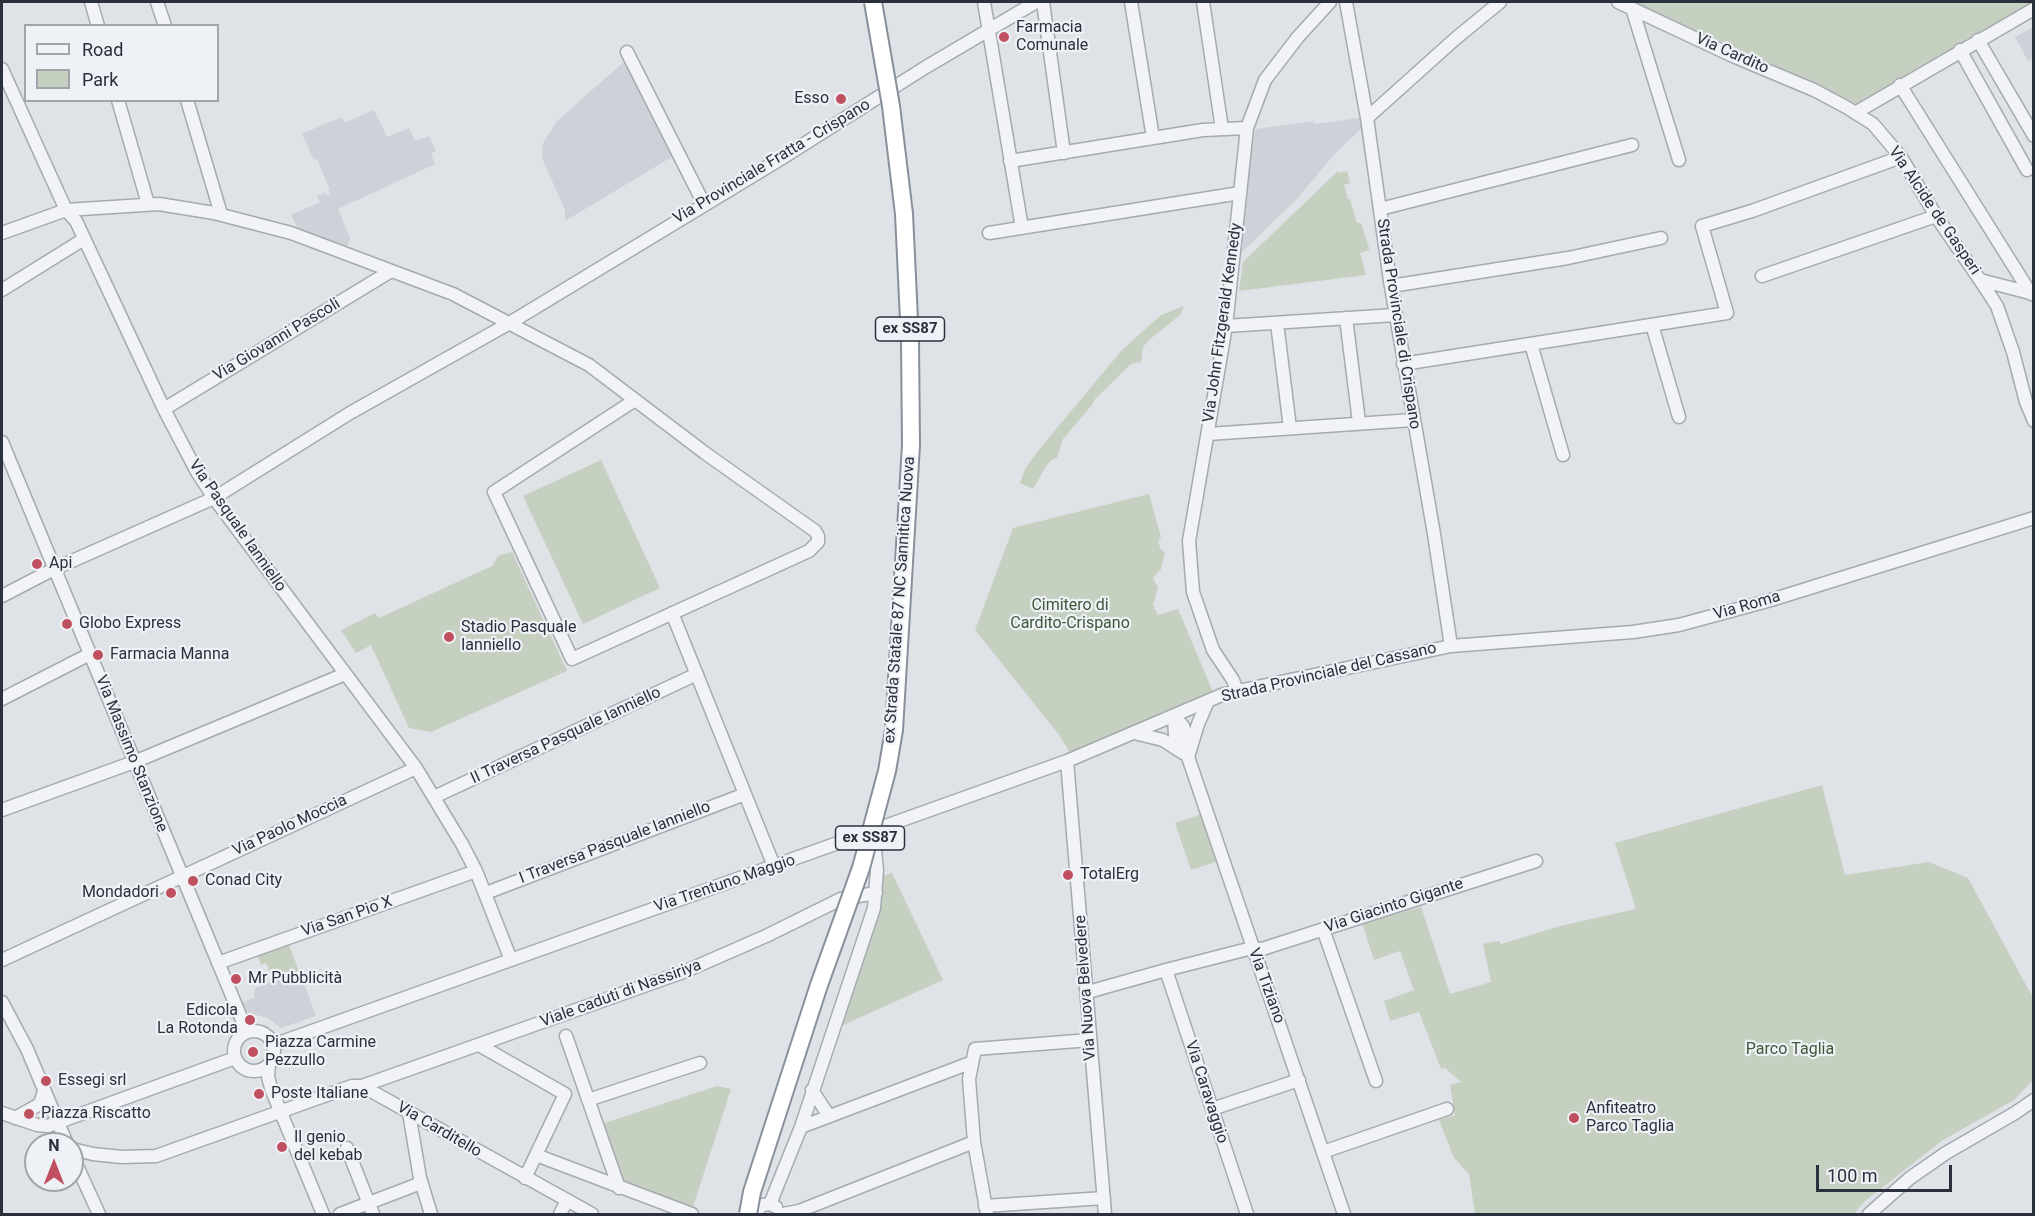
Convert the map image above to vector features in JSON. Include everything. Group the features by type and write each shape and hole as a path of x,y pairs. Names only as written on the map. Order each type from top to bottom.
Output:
{"highway":[{"name":"ex Strada Statale 87 NC Sannitica Nuova","path":"753,1214 752,1192 819,985 861,868 887,771 894,730 911,445 910,341 904,214 891,106 873,2"}],"street":[{"path":"92,2 98,24"},
{"path":"158,2 164,24"},
{"path":"984,2 1022,228"},
{"name":"Via Provinciale Fratta - Crispano","path":"2,596 54,569 214,498 350,413 508,324 1036,2"},
{"path":"1043,2 1064,153"},
{"path":"1131,2 1153,138"},
{"path":"1203,2 1222,129"},
{"name":"Via John Fitzgerald Kennedy","path":"1237,691 1233,680 1213,650 1193,592 1189,541 1226,326 1247,128 1266,80 1298,37 1330,2"},
{"name":"Strada Provinciale di Crispano","path":"1346,2 1367,118 1395,315 1434,534 1451,646"},
{"path":"1367,118 1500,2"},
{"name":"Via Cardito","path":"1618,2 1733,56 1814,90 1851,110"},
{"path":"1632,8 1679,160"},
{"path":"1851,110 2034,9"},
{"path":"1978,40 2034,136"},
{"path":"1960,50 2027,170"},
{"path":"627,52 704,204"},
{"name":"Via Pasquale Ianniello","path":"2,69 66,210 76,221 164,409 197,472 416,768 476,871 511,960"},
{"path":"1900,85 2032,294"},
{"path":"2,104 15,99"},
{"path":"119,102 148,204"},
{"path":"188,102 221,214"},
{"name":"Via Alcide de Gasperi","path":"1851,110 1873,124 1901,157 1936,216 1980,280 2032,294"},
{"path":"1011,161 1203,130 1247,128"},
{"path":"1380,209 1632,145"},
{"path":"1403,364 1727,313 1702,226 1752,211 1901,157"},
{"path":"989,233 1240,193"},
{"path":"2,233 66,210 148,204 221,214 291,233 453,294 589,365 815,531 818,536 818,542 809,551 572,659 494,492 635,400"},
{"path":"1762,276 1936,216"},
{"path":"1391,286 1568,258 1661,238"},
{"path":"2,290 84,239"},
{"name":"Via Giovanni Pascoli","path":"164,409 391,271"},
{"path":"1980,280 1997,306 2034,421"},
{"path":"1226,326 1395,315"},
{"path":"1346,318 1359,422"},
{"path":"1277,323 1290,428"},
{"path":"1652,324 1679,417"},
{"path":"1531,344 1563,455"},
{"path":"1208,434 1413,420"},
{"name":"Via Massimo Stanzione","path":"2,442 247,1032"},
{"name":"Via Roma","path":"1451,646 1633,632 1679,625 1771,600 2034,518"},
{"path":"672,613 774,866"},
{"name":"Strada Provinciale del Cassano","path":"1174,716 1224,694 1451,646"},
{"path":"2,699 90,654"},
{"name":"Via John Fitzgerald Kennedy","path":"1221,664 1224,694"},
{"path":"2,810 134,762 345,674"},
{"name":"II Traversa Pasquale Ianniello","path":"434,797 697,674"},
{"path":"1134,733 1163,740 1188,757 1208,701"},
{"name":"Via Trentuno Maggio","path":"273,1045 1067,761 1174,716"},
{"name":"Via Tiziano","path":"1174,716 1174,736 1188,757 1344,1215"},
{"name":"Via Nuova Belvedere","path":"1067,761 1105,1215"},
{"name":"Via Paolo Moccia","path":"2,960 416,768"},
{"name":"I Traversa Pasquale Ianniello","path":"486,893 745,794"},
{"path":"770,1204 801,1127 874,908 877,870 875,851 885,827"},
{"path":"855,838 875,851"},
{"name":"Via Giacinto Gigante","path":"1088,992 1252,948 1263,949 1536,861"},
{"name":"Via San Pio X","path":"218,963 476,871"},
{"name":"Viale caduti di Nassiriya","path":"362,1086 686,971 766,936 841,899 876,893"},
{"path":"1323,929 1376,1080"},
{"name":"Via Caravaggio","path":"1166,970 1247,1215"},
{"path":"2,1002 27,1049 63,1132"},
{"path":"269,1064 259,1070 243,1067 235,1058 234,1050 240,1036 256,1031 265,1034 273,1045 274,1053 269,1064 270,1084 323,1215"},
{"path":"566,1035 619,1188"},
{"path":"1090,1040 975,1049 970,1063 969,1079 974,1142 986,1210 1104,1198"},
{"path":"479,1045 565,1094 525,1178"},
{"path":"2,1113 37,1125 48,1126 235,1058"},
{"path":"588,1100 700,1063"},
{"path":"801,1127 970,1063"},
{"path":"1212,1109 1299,1080"},
{"path":"84,1152 112,1156 156,1156 352,1086 362,1086"},
{"name":"Via Carditello","path":"362,1086 525,1178 564,1210 592,1215"},
{"path":"812,1090 829,1116"},
{"path":"15,1118 40,1104 44,1091"},
{"path":"1869,1215 1910,1178 1946,1153 2034,1100"},
{"path":"1323,1152 1447,1109"},
{"path":"409,1113 422,1184 431,1215"},
{"path":"753,1214 763,1205 770,1204 777,1208 781,1215 799,1211 974,1142"},
{"path":"347,1148 371,1209"},
{"path":"536,1155 692,1215"},
{"path":"84,1182 99,1215"},
{"path":"340,1215 371,1209 422,1184"}],"shaded area":[{"path":"2033,27 2033,58 2028,61 2015,37"},
{"path":"626,60 675,155 565,221 565,210 542,158 543,143 558,120"},
{"path":"374,110 387,137 409,128 415,141 429,136 436,151 431,153 435,164 338,209 350,238 346,248 295,230 297,226 291,215 320,202 317,196 330,194 317,159 314,160 302,134 341,117 345,123"},
{"path":"1360,118 1362,128 1333,156 1297,199 1242,252 1247,170 1256,129 1313,121 1314,124"},
{"path":"300,972 316,1016 281,1028 268,1018 257,1015 249,1017 243,1002 254,998 255,988"}],"green space":[{"path":"1632,2 2034,3 1965,40 1966,44 1856,104"},
{"path":"1338,171 1339,173 1347,171 1350,183 1344,185 1348,199 1350,199 1357,223 1361,223 1369,248 1360,253 1366,275 1239,291 1243,262"},
{"path":"1184,306 1180,315 1143,347 1141,362 1131,364 1095,399 1063,439 1057,458 1051,460 1046,466 1033,489 1020,483 1025,469 1037,452 1122,350 1161,315"},
{"path":"601,460 660,588 583,624 523,496"},
{"name":"Cimitero di Cardito-Crispano","path":"1149,494 1161,537 1158,541 1161,550 1165,552 1161,569 1153,578 1158,588 1153,605 1158,615 1178,609 1213,692 1070,753 1060,736 975,630 1013,528"},
{"name":"Stadio Pasquale Ianniello","path":"512,552 567,671 431,732 409,728 371,645 356,653 341,630 375,613 379,618 492,566 498,556"},
{"name":"Parco Taglia","path":"1822,785 1845,875 1929,862 1968,878 2033,998 2033,1080 2014,1100 1943,1140 1865,1201 1854,1214 1475,1214 1469,1174 1454,1158 1439,1120 1455,1115 1450,1085 1461,1082 1445,1068 1441,1069 1419,1012 1390,1021 1384,1001 1414,990 1400,951 1374,960 1362,923 1421,907 1450,994 1491,982 1483,944 1499,941 1501,944 1560,926 1636,909 1615,843"},
{"path":"1202,814 1218,861 1191,870 1175,823"},
{"path":"892,873 943,980 841,1026 880,877"},
{"path":"289,945 299,971 274,980 266,963 261,965 257,955"},
{"path":"717,1086 731,1089 693,1207 621,1181 602,1124"}],"place":[{"name":"Farmacia Comunale","path":"1004,37"},
{"name":"Esso","path":"841,99"},
{"name":"Api","path":"37,564"},
{"name":"Globo Express","path":"67,624"},
{"name":"Stadio Pasquale Ianniello","path":"449,637"},
{"name":"Farmacia Manna","path":"98,655"},
{"name":"TotalErg","path":"1068,875"},
{"name":"Conad City","path":"193,881"},
{"name":"Mondadori","path":"171,893"},
{"name":"Mr Pubblicità","path":"236,979"},
{"name":"Edicola La Rotonda","path":"250,1020"},
{"name":"Piazza Carmine Pezzullo","path":"253,1052"},
{"name":"Essegi srl","path":"46,1081"},
{"name":"Poste Italiane","path":"259,1094"},
{"name":"Piazza Riscatto","path":"29,1114"},
{"name":"Anfiteatro Parco Taglia","path":"1574,1118"},
{"name":"Il genio del kebab","path":"282,1147"}]}
